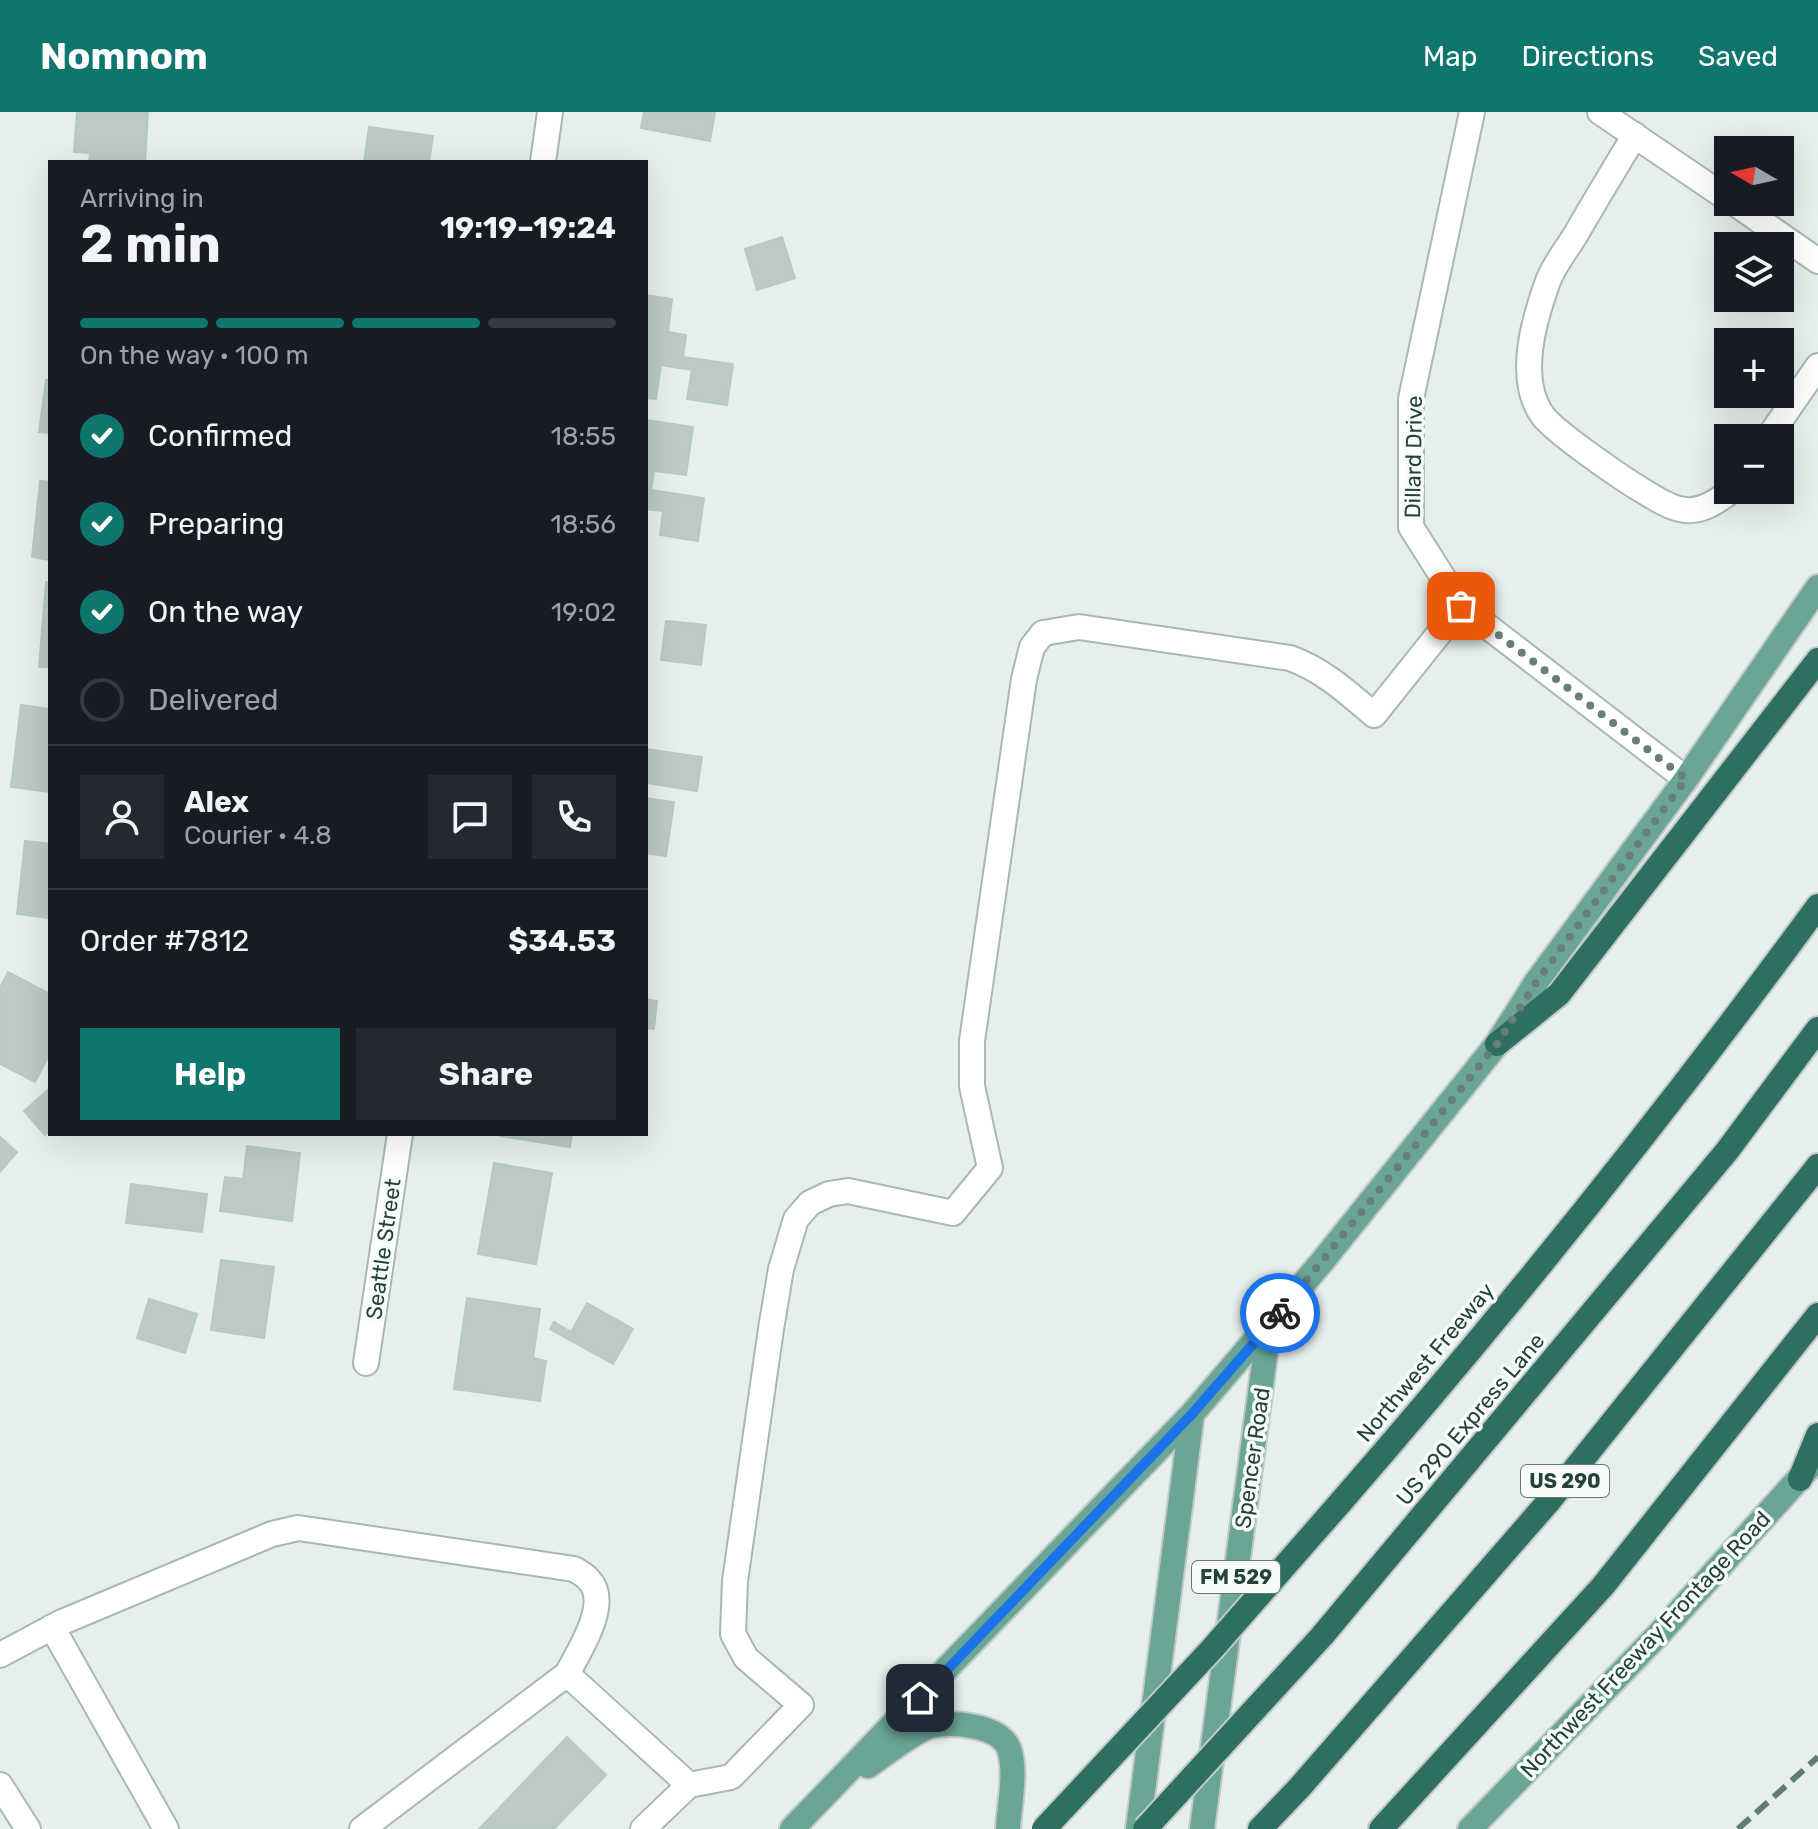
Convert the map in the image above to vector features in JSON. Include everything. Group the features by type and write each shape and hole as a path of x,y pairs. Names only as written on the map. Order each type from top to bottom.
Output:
{"highway":[{"path":"1497,1044 1559,994 1818,660"},
{"name":"Northwest Freeway","path":"1044,1829 1212,1649 1340,1503 1561,1240 1818,906"},
{"name":"US 290 Express Lane","path":"1145,1829 1322,1636 1727,1151 1818,1029"},
{"name":"US 290","path":"1260,1829 1550,1500 1818,1166"},
{"path":"1381,1829 1603,1586 1818,1315"},
{"path":"1800,1479 1818,1435"}],"main road":[{"path":"792,1829 1192,1414 1269,1326 1497,1044 1537,981 1686,779 1818,587"},
{"name":"Spencer Road","path":"1202,1829 1269,1326"},
{"name":"FM 529","path":"1138,1829 1192,1414"},
{"name":"Northwest Freeway Frontage Road","path":"1470,1829 1658,1635 1818,1457"},
{"path":"837,1785 929,1726 961,1724 988,1730 1008,1746 1012,1767 1008,1829"}],"street":[{"path":"543,160 550,112"},
{"name":"Dillard Drive","path":"1472,112 1411,399 1411,527 1461,606 1686,779"},
{"path":"1600,112 1714,189"},
{"path":"1635,135 1549,279 1536,323 1529,367 1533,397 1544,418 1633,484 1670,506 1691,512 1714,504"},
{"path":"1753,216 1818,261"},
{"path":"1778,424 1818,366"},
{"path":"643,1829 689,1785 731,1777 801,1705 746,1658 733,1634 735,1581 771,1329 781,1269 796,1219 810,1203 829,1194 848,1191 953,1213 990,1168 972,1086 972,1041 1024,679 1032,647 1043,633 1079,627 1290,658 1327,675 1374,715 1461,606"},
{"name":"Seattle Street","path":"366,1363 400,1136"},
{"path":"0,1655 52,1627 272,1534 298,1528 574,1569 592,1582 598,1600 591,1628 567,1674 362,1829"},
{"path":"52,1627 166,1829"},
{"path":"567,1674 689,1785"},
{"path":"0,1785 28,1829"}],"building":[{"path":"77,112 148,112 145,160 89,160 90,153 74,152"},
{"path":"644,112 715,112 710,141 641,128"},
{"path":"369,127 433,136 429,160 364,160"},
{"path":"782,237 795,278 757,290 745,249"},
{"path":"648,295 672,299 668,332 686,335 683,357 733,364 727,405 687,399 692,370 661,365 656,399 648,398"},
{"path":"46,380 48,380 48,433 39,432"},
{"path":"648,420 693,427 686,475 654,471 651,490 704,498 698,541 660,535 663,511 648,509"},
{"path":"40,481 48,482 48,560 32,557"},
{"path":"46,582 48,582 48,667 39,667"},
{"path":"666,621 706,625 701,665 661,660"},
{"path":"21,705 48,709 48,792 11,787"},
{"path":"648,749 702,757 697,791 648,783"},
{"path":"648,798 674,802 666,856 648,853"},
{"path":"25,841 48,844 48,918 17,914"},
{"path":"8,972 48,993 48,1057 35,1082 0,1064 0,988"},
{"path":"648,999 657,1001 654,1029 648,1028"},
{"path":"48,1090 48,1133 45,1135 24,1111"},
{"path":"500,1136 572,1136 570,1147"},
{"path":"0,1137 17,1152 0,1172"},
{"path":"247,1146 300,1153 292,1221 220,1211 225,1177 243,1179"},
{"path":"494,1163 552,1173 536,1264 478,1254"},
{"path":"131,1184 207,1194 202,1232 126,1223"},
{"path":"221,1260 274,1267 264,1338 211,1330"},
{"path":"467,1298 540,1309 533,1358 546,1361 540,1401 454,1389"},
{"path":"149,1299 197,1314 185,1353 137,1338"},
{"path":"587,1303 633,1329 613,1364 550,1329 554,1322 571,1332"},
{"path":"567,1737 606,1775 554,1829 479,1829"}],"railway":[{"path":"1738,1829 1818,1757"}],"way so far":[{"path":"1280,1313 1497,1044 1537,981 1686,779 1461,606"}],"route":[{"path":"920,1698 1192,1414 1280,1313"}]}
